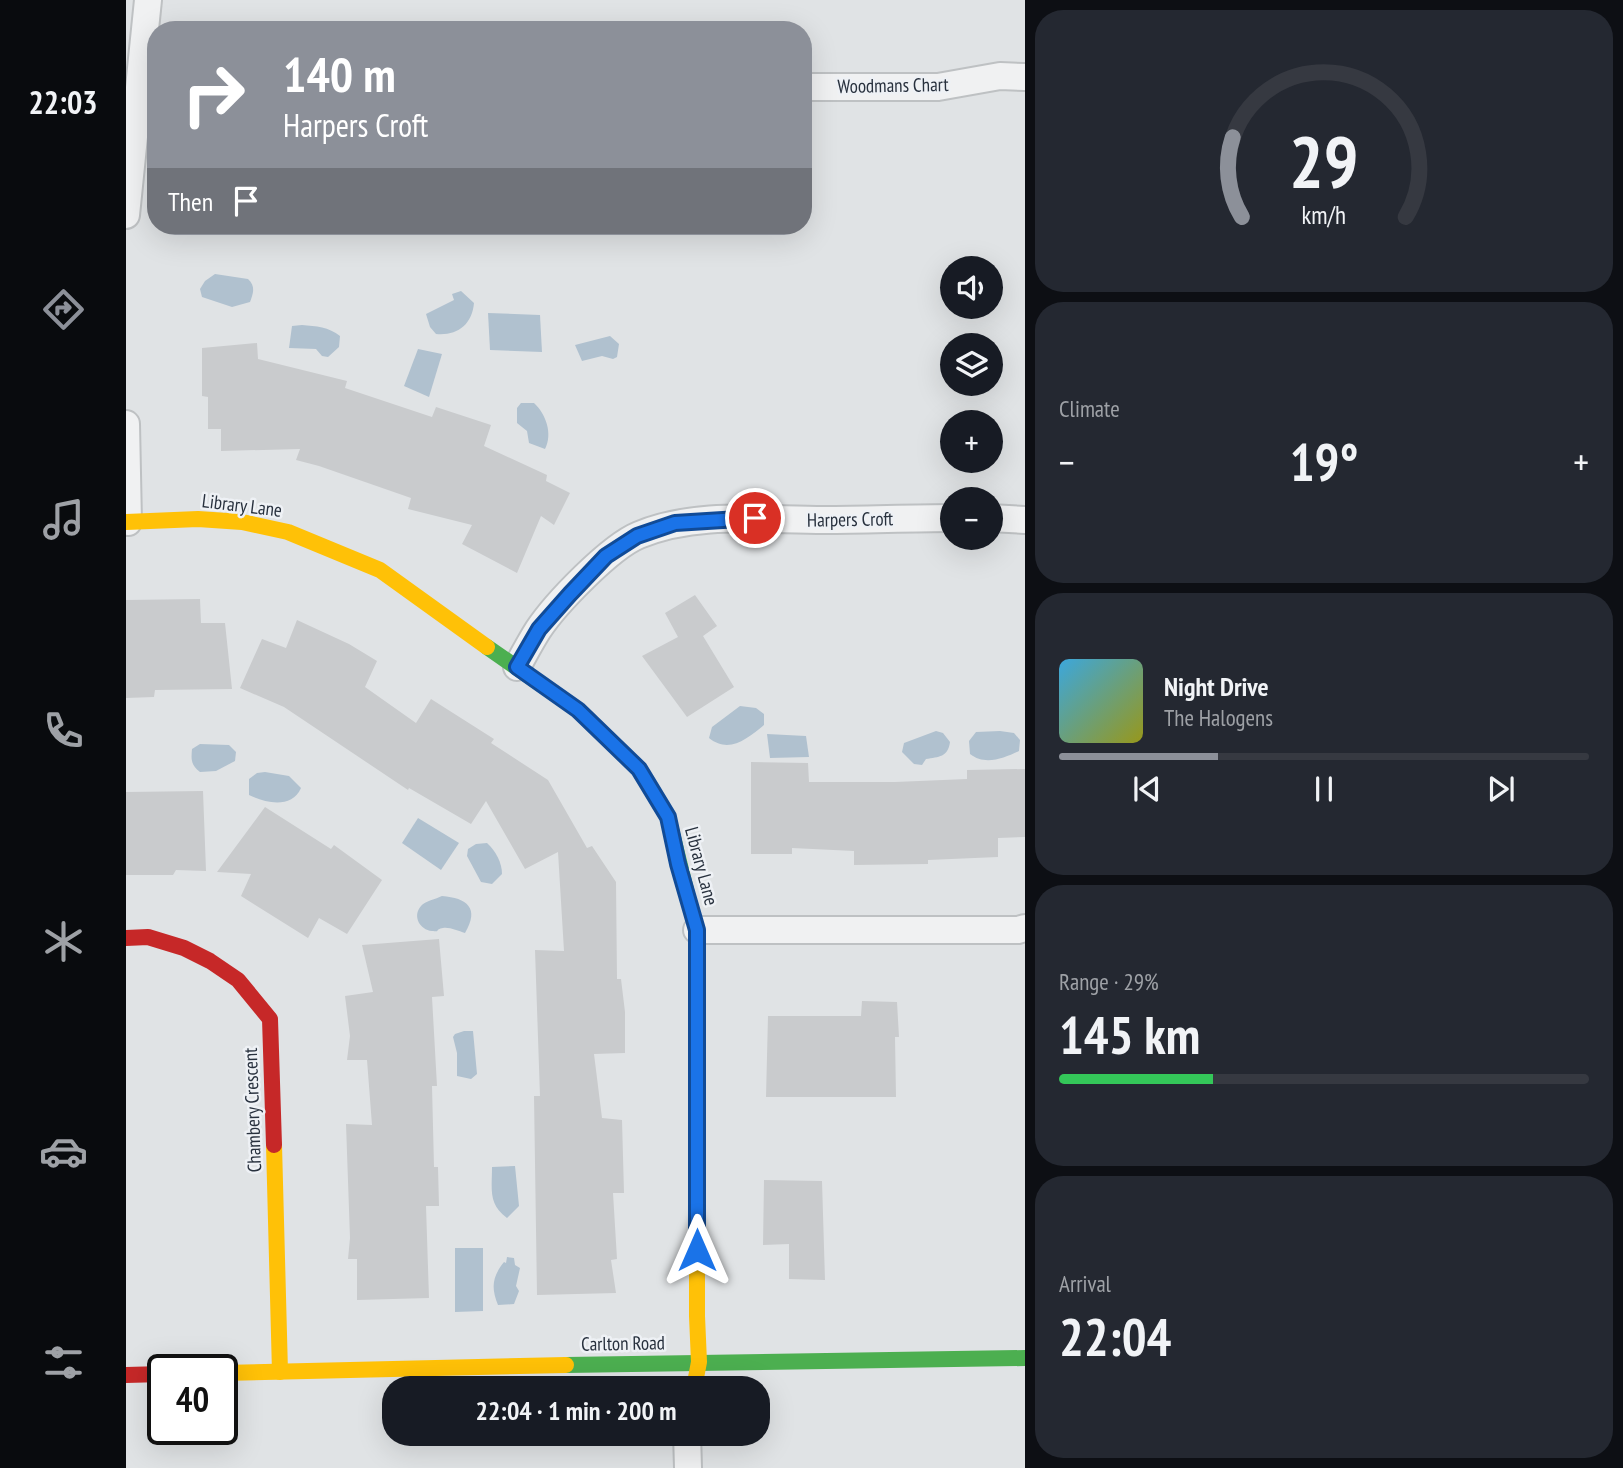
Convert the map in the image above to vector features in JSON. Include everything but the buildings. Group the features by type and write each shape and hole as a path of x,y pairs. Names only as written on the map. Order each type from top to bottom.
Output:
{"street":[{"path":"148,0 148,21"},
{"name":"Woodmans Chart","path":"812,87 938,87 1000,76 1024,77"},
{"path":"126,215 147,91"},
{"path":"126,424 127,522"},
{"name":"Harpers Croft","path":"517,667 539,629 570,594 606,556 637,536 675,523 755,518 940,518"},
{"name":"Library Lane","path":"127,522 198,519 242,522 288,532 380,570 578,710 639,769 668,817 697,930 699,1362 696,1376"},
{"path":"1003,519 1024,520"},
{"path":"697,930 1024,928"},
{"name":"Chambery Crescent","path":"126,938 148,937 184,948 209,961 238,980 270,1020 279,1372"},
{"name":"Carlton Road","path":"238,1373 1024,1358"},
{"path":"126,1375 147,1374"},
{"path":"687,1446 688,1468"}],"water":[{"path":"215,274 248,279 253,287 250,302 232,307 202,297 200,289 205,281"},
{"path":"461,291 474,303 467,323 457,331 436,334 430,327 426,314 454,300 452,294"},
{"path":"488,313 540,315 542,352 490,350"},
{"path":"302,325 336,333 340,336 339,347 328,357 322,356 316,349 289,348 292,326"},
{"path":"610,336 619,344 617,357 613,359 602,356 582,361 575,345"},
{"path":"418,349 442,354 429,397 404,386"},
{"path":"521,403 534,403 542,413 548,431 545,449 529,443 527,431 517,423 517,408"},
{"path":"740,706 756,708 764,714 764,725 731,745 716,743 709,738 712,727"},
{"path":"936,731 943,733 950,742 947,751 942,755 926,759 922,765 914,764 902,752 904,743"},
{"path":"976,732 1014,733 1020,740 1019,751 988,760 970,754 969,741"},
{"path":"767,734 806,736 809,757 770,758"},
{"path":"200,744 229,745 236,752 235,761 216,771 200,772 193,765 192,749"},
{"path":"257,773 289,776 301,788 297,795 285,802 270,802 249,795 249,779"},
{"path":"418,818 459,843 441,870 402,843"},
{"path":"487,843 498,857 502,870 502,874 492,884 481,882 467,856 468,849 476,844"},
{"path":"442,896 458,899 468,906 471,917 465,933 446,928 428,930 419,922 417,914 421,906"},
{"path":"464,1031 473,1031 477,1074 471,1079 457,1076 457,1053 453,1037"},
{"path":"515,1166 519,1206 507,1218 494,1202 492,1167"},
{"path":"455,1248 483,1248 483,1311 455,1312"},
{"path":"507,1257 514,1258 515,1265 520,1268 516,1286 519,1291 514,1304 498,1305 494,1283"}],"traffic: fast":[{"path":"487,647 578,710 639,769 668,817 687,894"},
{"path":"566,1365 1025,1358"}],"traffic: slow":[{"path":"126,522 198,519 242,522 288,532 380,570 487,647"},
{"path":"687,894 697,930 699,1362 696,1376"},
{"path":"274,1145 280,1372"},
{"path":"238,1373 566,1365"}],"traffic: jam":[{"path":"126,938 148,937 184,948 210,961 238,980 270,1019 274,1145"},
{"path":"126,1375 147,1374"}],"route":[{"path":"697,1250 697,930 668,817 639,769 578,710 517,667 539,629 570,594 606,556 637,536 675,523 755,518"}]}
